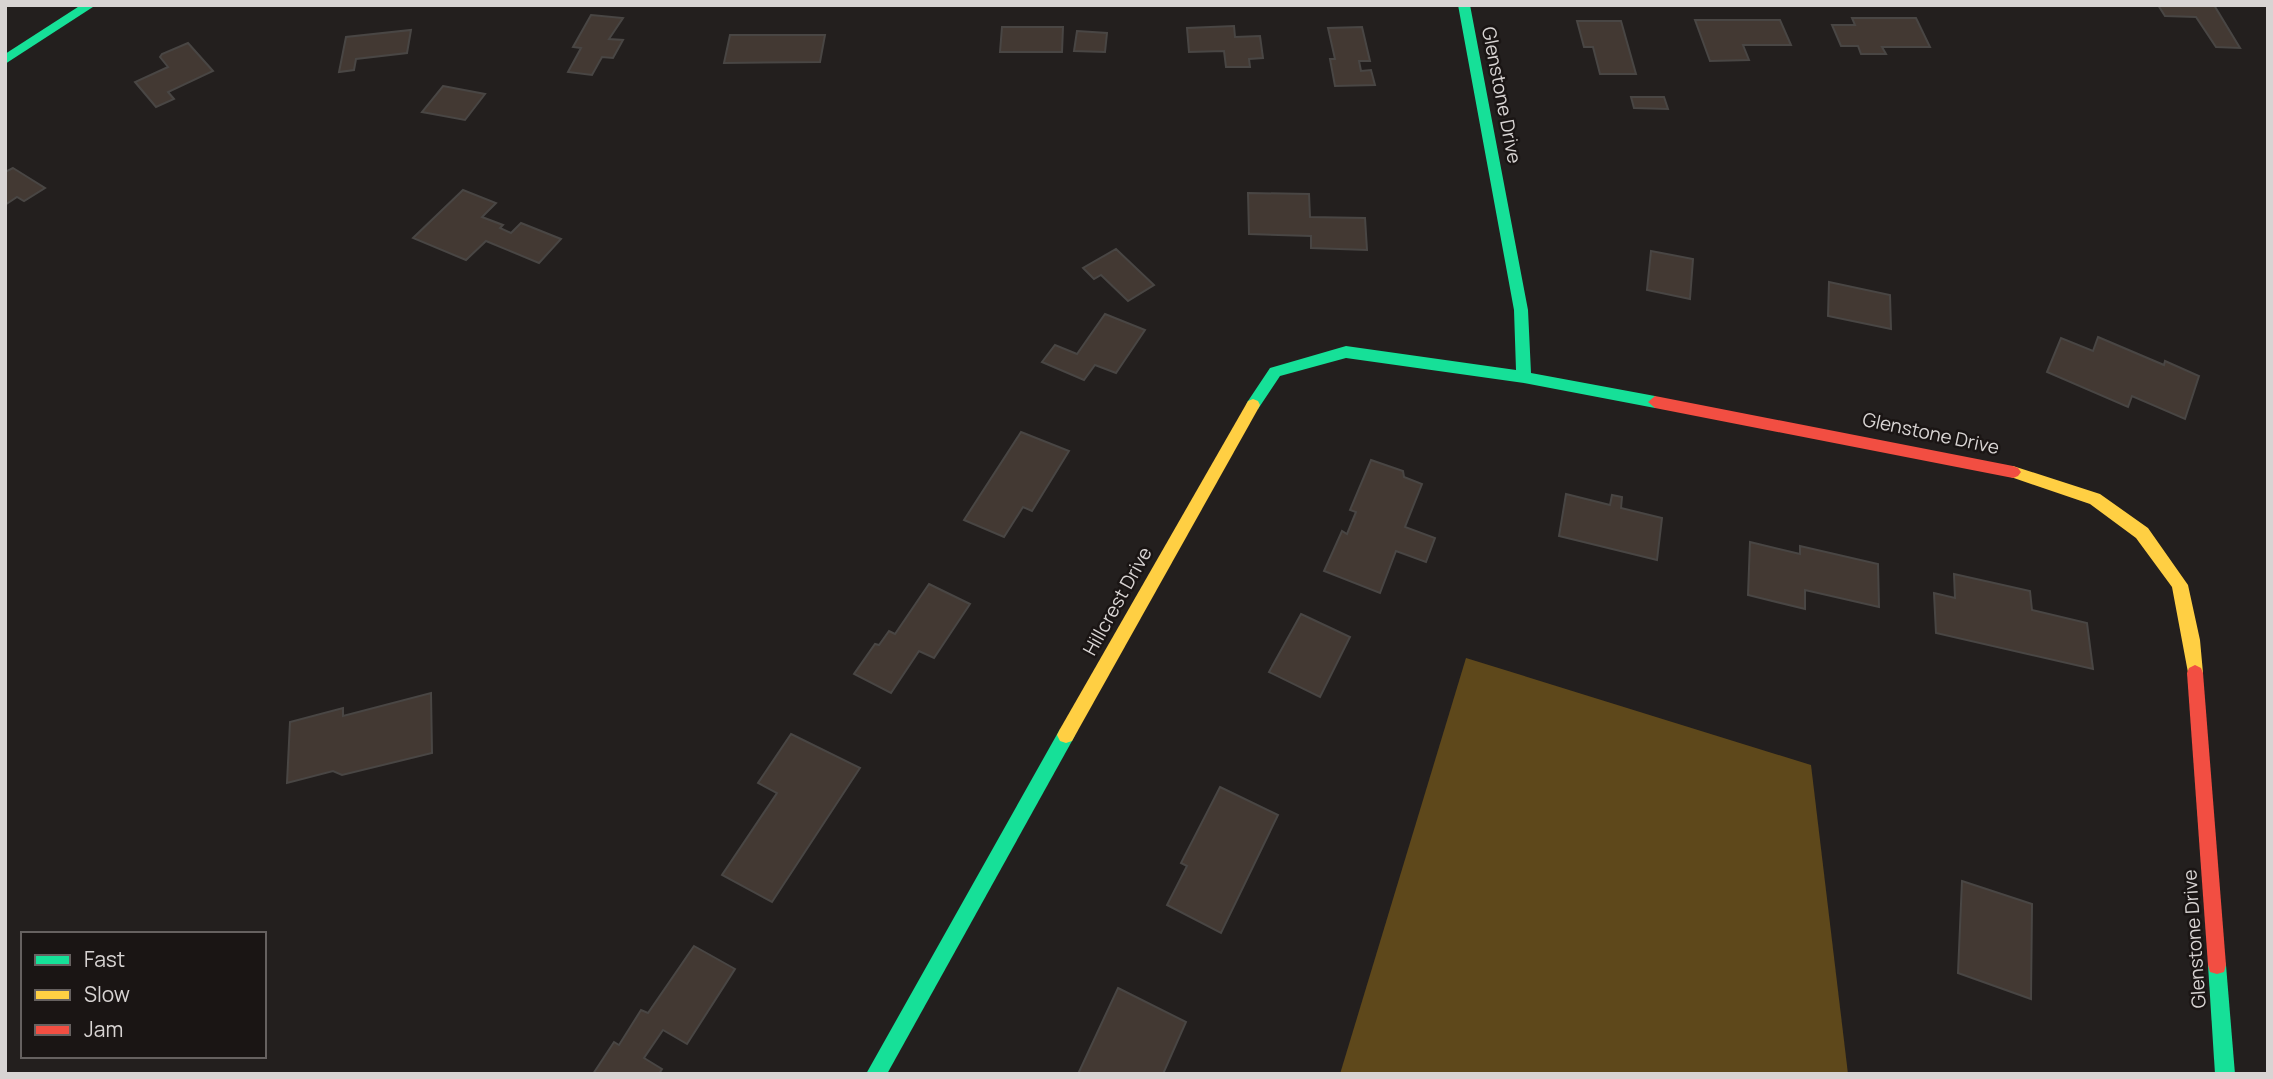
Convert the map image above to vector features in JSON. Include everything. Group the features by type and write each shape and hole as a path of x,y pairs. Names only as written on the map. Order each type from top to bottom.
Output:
{"street":[{"path":"5,60 89,5"},
{"name":"Glenstone Drive","path":"1464,5 1521,310 1524,377 1913,450 2027,475 2095,499 2142,533 2180,585 2192,640 2225,1074"},
{"name":"Hillcrest Drive","path":"876,1074 1209,480 1246,415 1275,372 1346,352 1524,377"}],"shaded area":[{"path":"1466,658 1811,765 1848,1074 1340,1074"}],"building":[{"path":"2158,5 2214,5 2240,48 2216,47 2196,17 2165,16"},
{"path":"591,15 623,18 609,39 623,40 613,58 602,57 592,75 568,72 581,48 573,47"},
{"path":"1852,18 1916,18 1930,47 1882,47 1886,54 1861,54 1858,46 1841,46 1832,25 1855,25"},
{"path":"1695,20 1780,20 1791,45 1743,45 1749,60 1710,61"},
{"path":"1577,21 1621,21 1636,74 1600,74 1593,47 1584,47"},
{"path":"1234,26 1235,37 1260,36 1263,58 1249,59 1250,67 1226,67 1224,51 1189,52 1187,28"},
{"path":"1002,27 1063,27 1062,52 1000,52"},
{"path":"1362,27 1370,61 1359,61 1361,71 1371,70 1375,85 1335,86 1330,59 1335,59 1328,28"},
{"path":"411,30 407,53 356,59 354,70 339,72 346,37"},
{"path":"1077,31 1107,33 1105,52 1074,51"},
{"path":"730,35 825,35 820,62 724,63"},
{"path":"188,43 213,71 168,92 174,99 156,107 135,82 168,67 160,57 162,54"},
{"path":"443,86 485,94 465,120 422,112"},
{"path":"1631,97 1664,97 1668,109 1634,108"},
{"path":"13,168 45,188 24,201 17,197 5,205 5,172"},
{"path":"463,190 496,203 482,217 503,225 500,228 511,233 521,223 561,239 539,263 486,241 466,260 413,238"},
{"path":"1248,193 1309,194 1310,217 1365,218 1367,250 1311,248 1311,236 1249,234"},
{"path":"1116,249 1154,285 1128,301 1101,275 1094,279 1083,268"},
{"path":"1651,251 1693,259 1690,299 1647,290"},
{"path":"1829,282 1890,295 1891,329 1828,316"},
{"path":"1105,314 1145,330 1116,373 1095,365 1084,380 1042,362 1055,345 1077,354"},
{"path":"2098,337 2164,365 2165,361 2199,376 2185,419 2132,396 2128,407 2047,372 2061,338 2093,351"},
{"path":"1021,432 1069,451 1032,511 1023,507 1004,537 964,520"},
{"path":"1371,460 1403,471 1404,477 1422,484 1405,527 1435,538 1426,562 1396,551 1380,593 1324,571 1342,531 1347,534 1356,512 1350,510"},
{"path":"1566,494 1610,505 1612,495 1622,497 1621,508 1662,518 1657,560 1559,536"},
{"path":"1750,542 1800,554 1800,546 1878,564 1879,607 1805,590 1805,609 1748,595"},
{"path":"1954,574 2030,591 2032,610 2087,623 2093,669 1936,633 1934,593 1955,598"},
{"path":"929,584 970,604 934,658 919,651 891,693 854,674 875,644 879,645 889,631 895,634"},
{"path":"1301,614 1350,637 1320,697 1269,672"},
{"path":"431,693 432,753 342,775 333,771 287,783 290,722 343,708 343,716"},
{"path":"791,734 860,768 772,902 722,875 777,793 758,783"},
{"path":"1220,787 1278,815 1221,933 1167,905 1187,866 1181,863"},
{"path":"1962,881 2032,904 2031,999 1958,973"},
{"path":"694,946 735,969 687,1044 663,1030 644,1058 662,1069 659,1074 593,1074 614,1042 619,1045 641,1010 648,1013"},
{"path":"1118,988 1186,1022 1163,1074 1078,1074"}],"traffic: fast":[{"path":"5,60 90,5"},
{"path":"1464,5 1521,310 1524,377 1655,402"},
{"path":"1253,405 1275,372 1346,352 1524,377"},
{"path":"876,1074 1066,735"},
{"path":"2217,965 2225,1074"}],"traffic: slow":[{"path":"1066,735 1253,405"},
{"path":"2013,472 2095,499 2142,533 2180,585 2192,640 2195,673"}],"traffic: jam":[{"path":"1655,402 2013,472"},
{"path":"2195,673 2217,965"}]}
